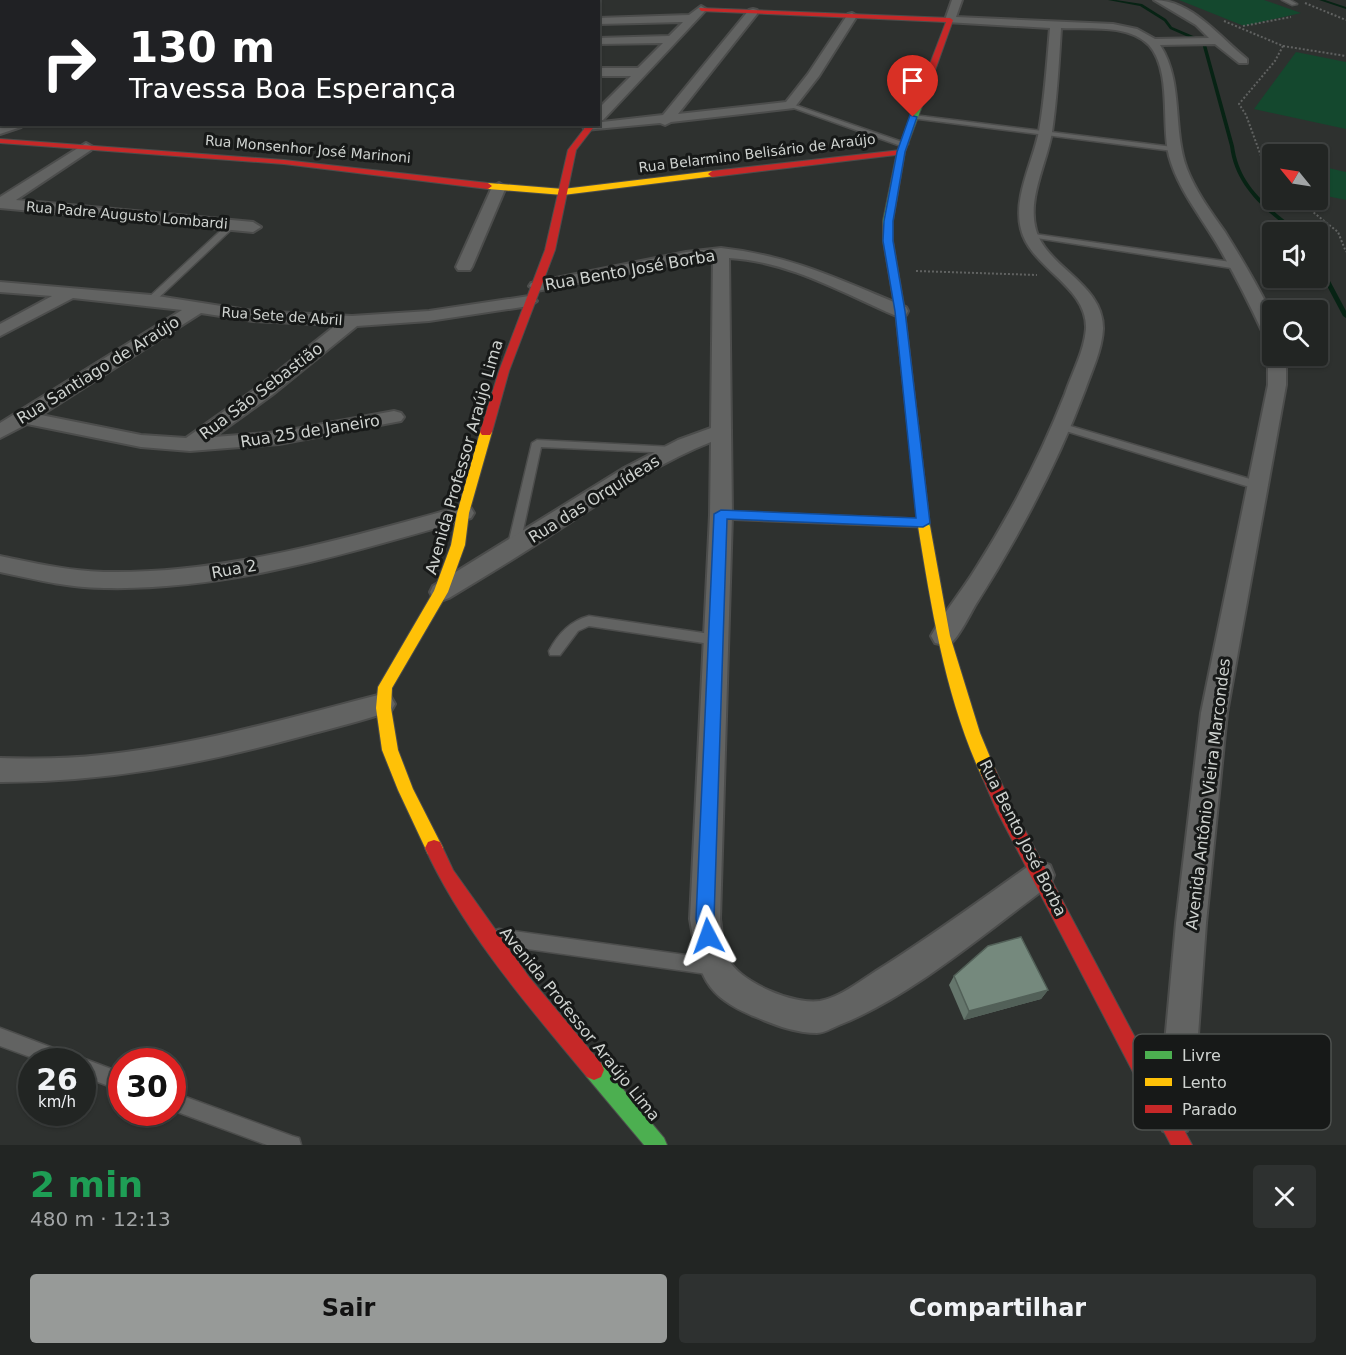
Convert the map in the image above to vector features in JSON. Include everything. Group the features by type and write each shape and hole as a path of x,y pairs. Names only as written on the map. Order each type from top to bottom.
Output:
{"street":[{"path":"900,311 888,241 888,221 903,148 957,0"},
{"path":"1159,0 1200,23 1243,61"},
{"path":"600,21 700,9 1056,24 1113,27 1136,31 1152,42 1166,66 1173,149 1180,171 1238,266 1262,313"},
{"name":"Avenida Professor Araújo Lima","path":"603,107 642,72 700,9"},
{"path":"666,121 753,12"},
{"path":"600,123 666,121 790,105 813,76 852,16"},
{"path":"943,636 989,567 1022,507 1085,366 1094,322 1090,308 1030,235 1026,217 1045,133 1056,24"},
{"path":"600,41 673,39"},
{"path":"1152,42 1218,41"},
{"path":"600,72 642,72"},
{"name":"Avenida Professor Araújo Lima","path":"591,126 572,150 550,250 504,371 463,513 458,545 441,592 386,687 382,704 384,727 398,771 447,876 487,935 572,1045 657,1145"},
{"path":"5,142 9,127"},
{"name":"Rua Monsenhor José Marinoni","path":"5,142 349,168 499,187 563,192"},
{"path":"1,204 86,147"},
{"name":"Rua Belarmino Belisário de Araújo","path":"563,192 903,148"},
{"path":"465,267 499,187"},
{"name":"Rua Padre Augusto Lombardi","path":"1,204 253,227"},
{"path":"721,253 721,514 705,919 714,967 735,989 757,1002 785,1013 819,1017 855,1003 913,966 1040,875"},
{"name":"Rua Bento José Borba","path":"533,294 673,259 721,253 777,262 900,311 923,523 943,636 972,733 1002,804 1133,1052"},
{"name":"Rua Sete de Abril","path":"0,287 151,300 253,316 352,321 429,316 533,294"},
{"path":"0,332 69,294"},
{"name":"Rua Santiago de Araújo","path":"0,432 197,308"},
{"name":"Rua São Sebastião","path":"24,417 141,441 190,445 265,391 352,321"},
{"name":"Avenida Antônio Vieira Marcondes","path":"1184,1034 1191,923 1214,713 1277,385 1277,366"},
{"name":"Rua 25 de Janeiro","path":"190,445 279,438 394,417"},
{"name":"Rua das Orquídeas","path":"441,592 631,473 674,450 722,431"},
{"name":"Rua 2","path":"0,564 41,573 102,580 165,579 233,570 351,544 463,513"},
{"path":"0,770 92,769 175,758 382,704"}],"lane":[{"path":"1285,0 1297,2"},
{"path":"790,105 903,148"},
{"path":"913,117 1173,149"},
{"path":"151,300 232,225"},
{"path":"1030,235 1238,266"},
{"path":"1060,426 1256,485"},
{"path":"513,549 537,443 674,450"},
{"path":"721,514 923,523"},
{"path":"555,651 573,627 581,622 589,621 717,640"},
{"path":"487,935 714,967"},
{"path":"0,1037 30,1048"},
{"path":"186,1106 292,1145"}],"path":[{"path":"1297,2 1346,20"},
{"path":"1225,19 1245,28 1296,16"},
{"path":"1283,46 1346,56"},
{"path":"1310,210 1338,232 1346,252"},
{"path":"894,270 1065,276"}],"green space":[{"path":"1179,0 1264,0 1301,13 1244,26"},
{"path":"1296,52 1346,62 1346,129 1254,109"},
{"path":"1328,168 1346,172 1346,200 1328,196"}],"building":[{"path":"1021,937 1048,990 969,1011 954,976 988,946"}],"waterway":[{"path":"1110,0 1141,5 1165,20 1171,28 1204,42 1238,172 1254,195 1284,222"},
{"path":"1321,0 1346,8"},
{"path":"1328,282 1346,316"}],"traffic: fast":[{"path":"924,90 901,152 888,221 888,241 900,311 924,526"},
{"path":"594,1070 657,1145"}],"traffic: slow":[{"path":"488,186 563,192 712,174"},
{"path":"434,848 397,770 390,750 383,708 385,687 441,592 458,545 463,513 486,432"},
{"path":"924,526 943,636 972,733 989,774"}],"traffic: jam":[{"path":"701,9 950,20 924,90"},
{"path":"486,432 504,371 550,250 572,150 590,126"},
{"path":"0,141 284,162 488,186"},
{"path":"712,174 901,152"},
{"path":"989,774 1002,804 1133,1052"},
{"path":"434,848 447,876 522,984 594,1070"},
{"path":"1174,1130 1182,1145"}],"route":[{"path":"708,936 705,919 721,514 923,523 909,382 888,241 888,221 901,152 913,117"}]}
